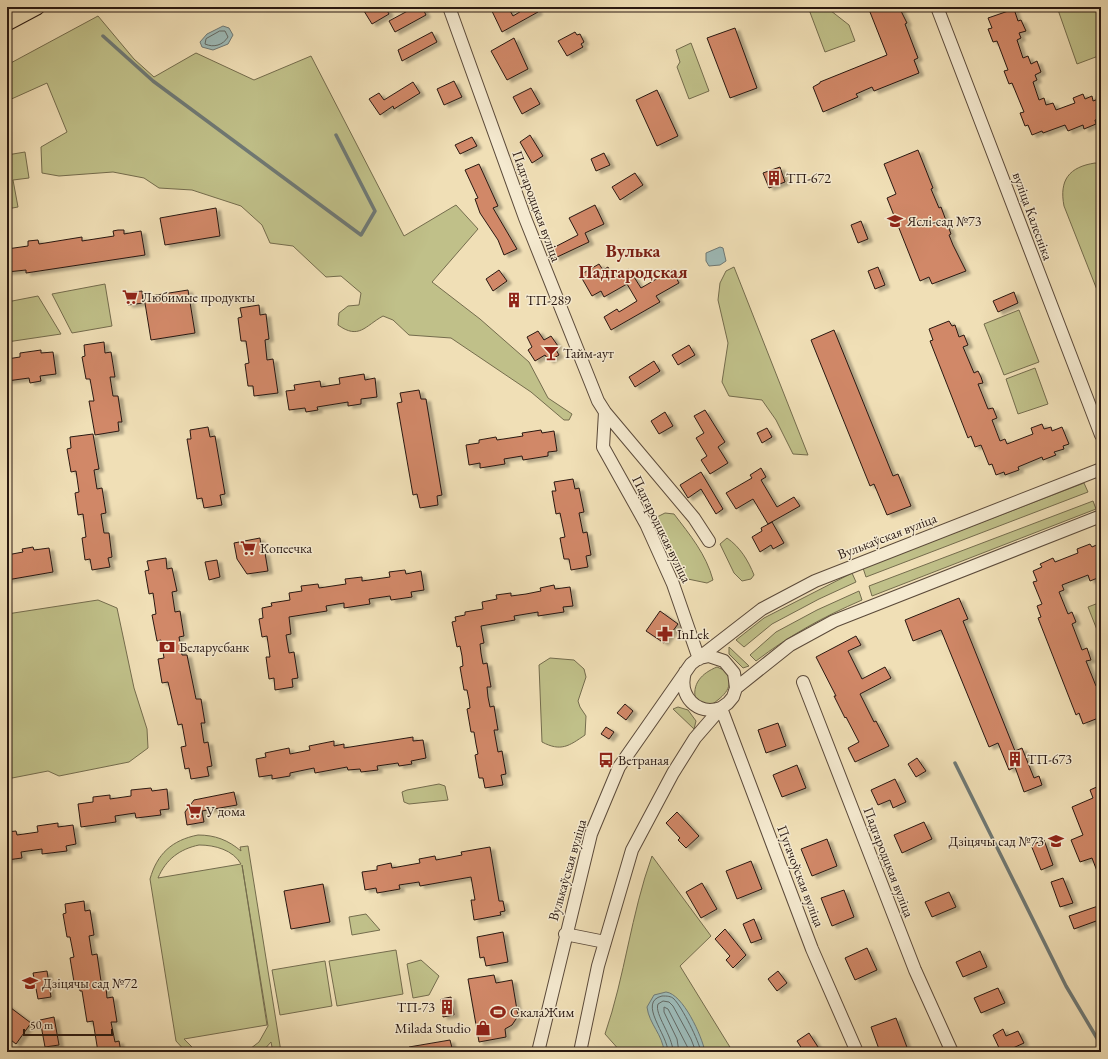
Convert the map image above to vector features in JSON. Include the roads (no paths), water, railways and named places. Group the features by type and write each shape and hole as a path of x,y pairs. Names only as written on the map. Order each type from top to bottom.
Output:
{"main road":[{"path":"7,23 37,7"}],"street":[{"name":"Падгародцкая вуліца","path":"449,7 540,257 598,401 605,412 694,518 709,540"},
{"name":"вуліца Калесніка","path":"936,7 1101,435"},
{"name":"Падгародцкая вуліца","path":"605,412 603,447 646,524 670,577 691,632 699,659"},
{"name":"Вулькаўская вуліца","path":"538,1052 591,834 619,767 686,671 762,609 815,581 1101,468"},
{"path":"736,688 790,645 834,621 1101,516"},
{"path":"580,1052 605,942 632,850 673,773 695,738 721,708 733,697 736,688 734,673 724,661 709,656 699,659"},
{"path":"686,671 683,688 690,702 703,710 721,708"},
{"name":"Падгародцкая вуліца","path":"803,682 915,970 952,1052"},
{"name":"Пугачоўская вуліца","path":"721,708 812,949 857,1052"},
{"path":"566,934 605,942"}],"water":[{"path":"223,26 229,28 233,35 228,44 213,50 202,47 200,42 207,34"},
{"path":"720,247 723,248 726,261 720,265 709,266 706,261 706,253"},
{"path":"666,992 672,994 679,1000 691,1017 700,1036 705,1052 664,1052 661,1040 650,1019 647,1007 654,995"}],"waterway":[{"path":"103,36 153,81 361,235 375,211 336,135"},
{"path":"955,763 1066,986 1101,1045"}],"place":[{"name":"ТП-672","path":"774,178"},
{"name":"Яслі-сад №73","path":"895,221"},
{"name":"Любимые продукты","path":"130,297"},
{"name":"ТП-289","path":"514,300"},
{"name":"Тайм-аут","path":"551,353"},
{"name":"Копеечка","path":"248,548"},
{"name":"InLek","path":"665,634"},
{"name":"Беларусбанк","path":"167,647"},
{"name":"ТП-673","path":"1015,759"},
{"name":"Ветраная","path":"606,760"},
{"name":"У дома","path":"194,811"},
{"name":"Дзіцячы сад №73","path":"1056,841"},
{"name":"Дзіцячы сад №72","path":"30,983"},
{"name":"ТП-73","path":"447,1007"},
{"name":"СкалаЖим","path":"498,1012"},
{"name":"Milada Studio","path":"483,1028"}],"district":[{"name":"Вулька Падгародская","path":"633,261"}]}
